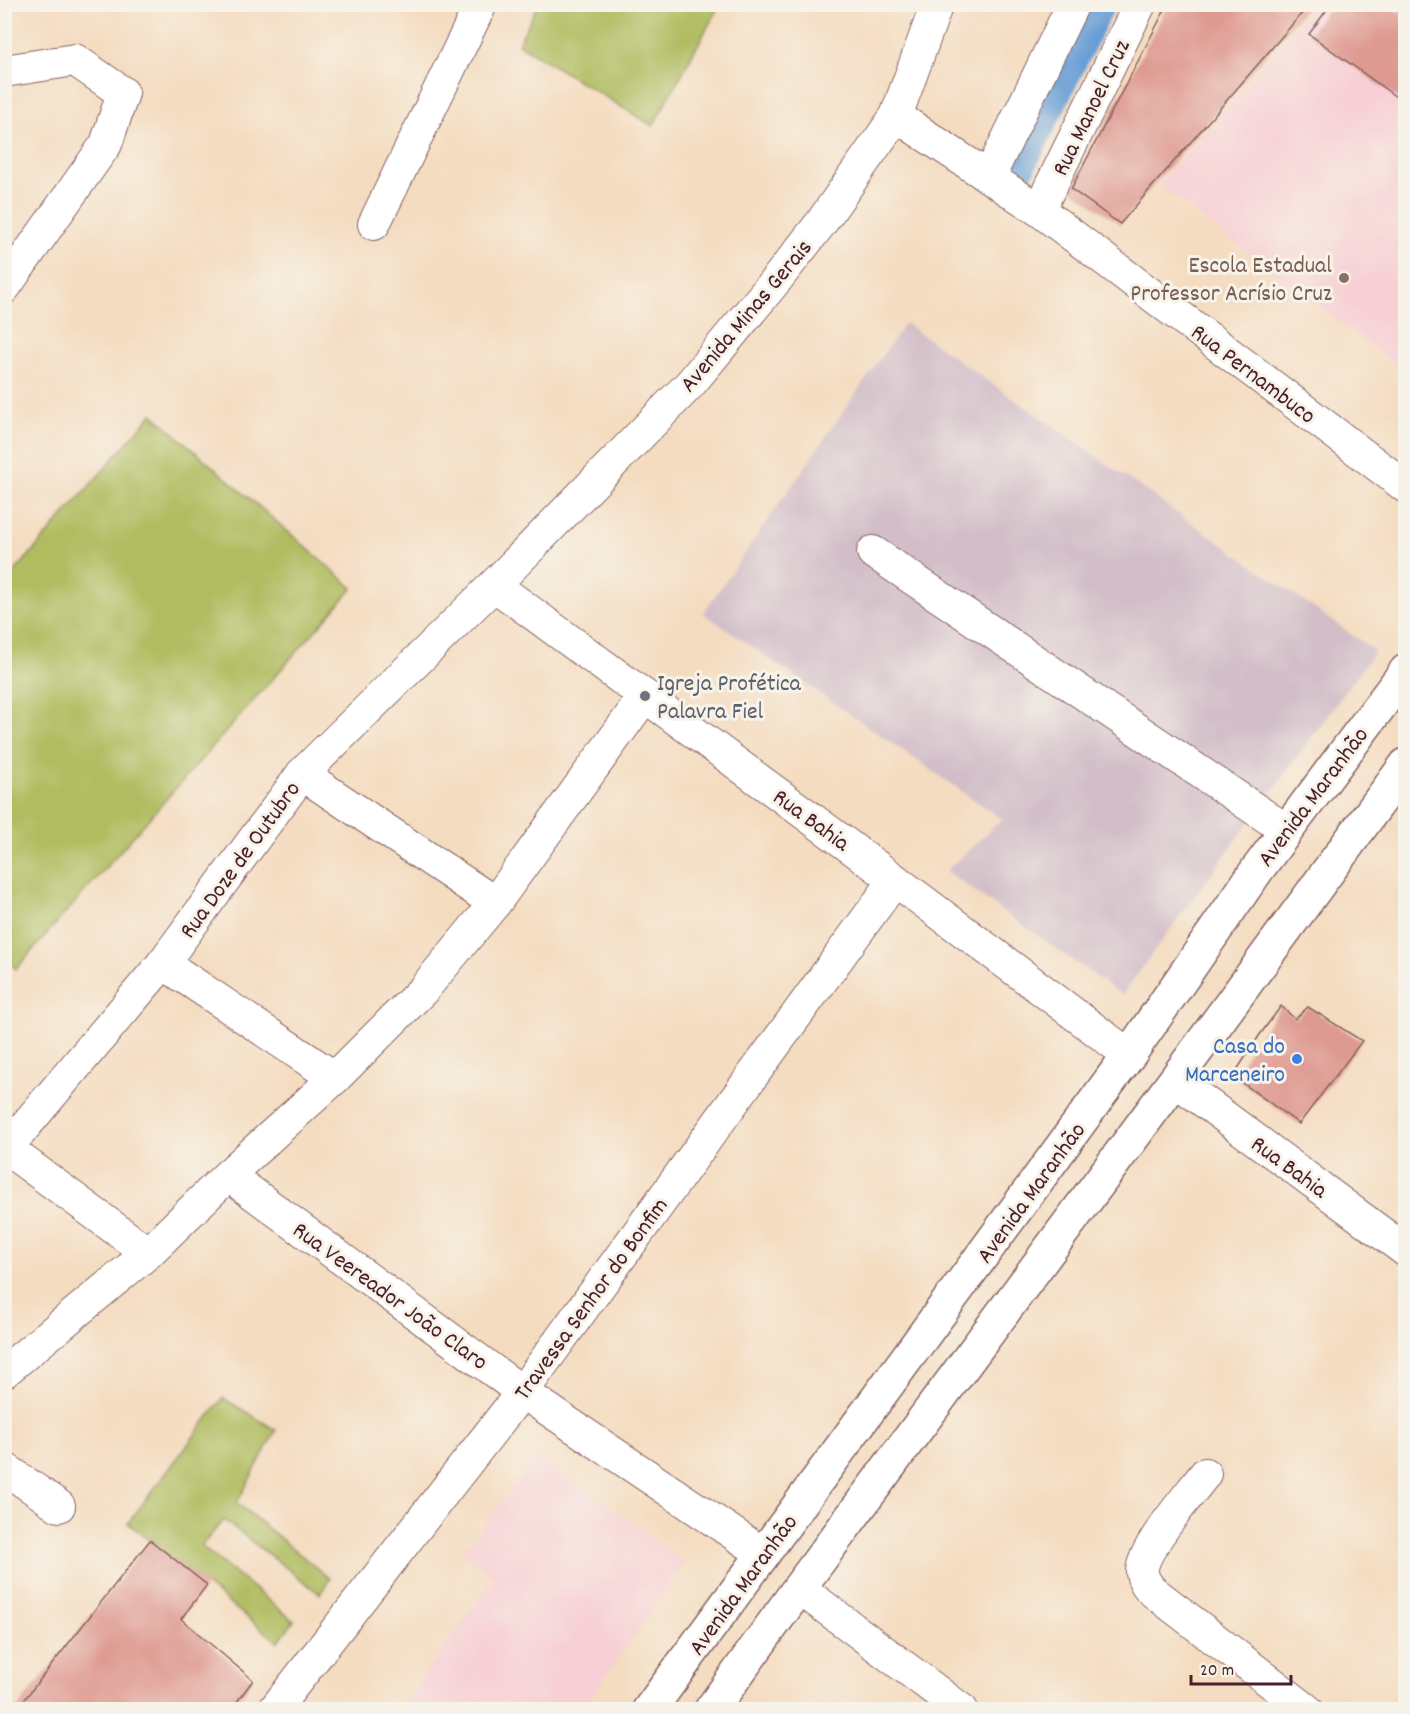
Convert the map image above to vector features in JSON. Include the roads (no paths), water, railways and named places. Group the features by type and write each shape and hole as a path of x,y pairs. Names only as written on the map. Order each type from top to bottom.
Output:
{"main road":[{"name":"Avenida Maranhão","path":"649,1710 1130,1055 1286,830 1406,671"},
{"name":"Avenida Maranhão","path":"711,1710 1406,765"}],"street":[{"path":"374,224 481,4"},
{"name":"Avenida Minas Gerais","path":"494,585 690,384 814,232 896,116 937,4"},
{"path":"989,177 1073,4"},
{"name":"Rua Manoel Cruz","path":"1039,210 1140,4"},
{"path":"4,71 75,60 123,93 106,144 4,288"},
{"name":"Rua Pernambuco","path":"896,116 1039,210 1406,488"},
{"path":"873,552 1286,830"},
{"name":"Rua Bahia","path":"494,585 1130,1055"},
{"name":"Rua Doze de Outubro","path":"6,1150 163,963 302,774 494,585"},
{"path":"4,1372 148,1253 228,1175 335,1078 423,990 495,903 645,696"},
{"path":"302,774 495,903"},
{"name":"Travessa Senhor do Bonfim","path":"274,1710 522,1392 895,880"},
{"path":"163,963 335,1078"},
{"name":"Rua Bahia","path":"1175,1080 1406,1251"},
{"path":"6,1150 148,1253"},
{"name":"Rua Veereador João Claro","path":"228,1175 522,1392 764,1554"},
{"path":"4,1468 59,1506"},
{"path":"1205,1474 1152,1546 1143,1564 1144,1580 1151,1590 1307,1710"},
{"path":"799,1588 962,1710"}],"waterway":[{"path":"1017,169 1098,4"}],"place":[{"name":"Escola Estadual Professor Acrísio Cruz","path":"1344,278"},
{"name":"Igreja Profética Palavra Fiel","path":"645,696"},
{"name":"Casa do Marceneiro","path":"1297,1059"}]}
